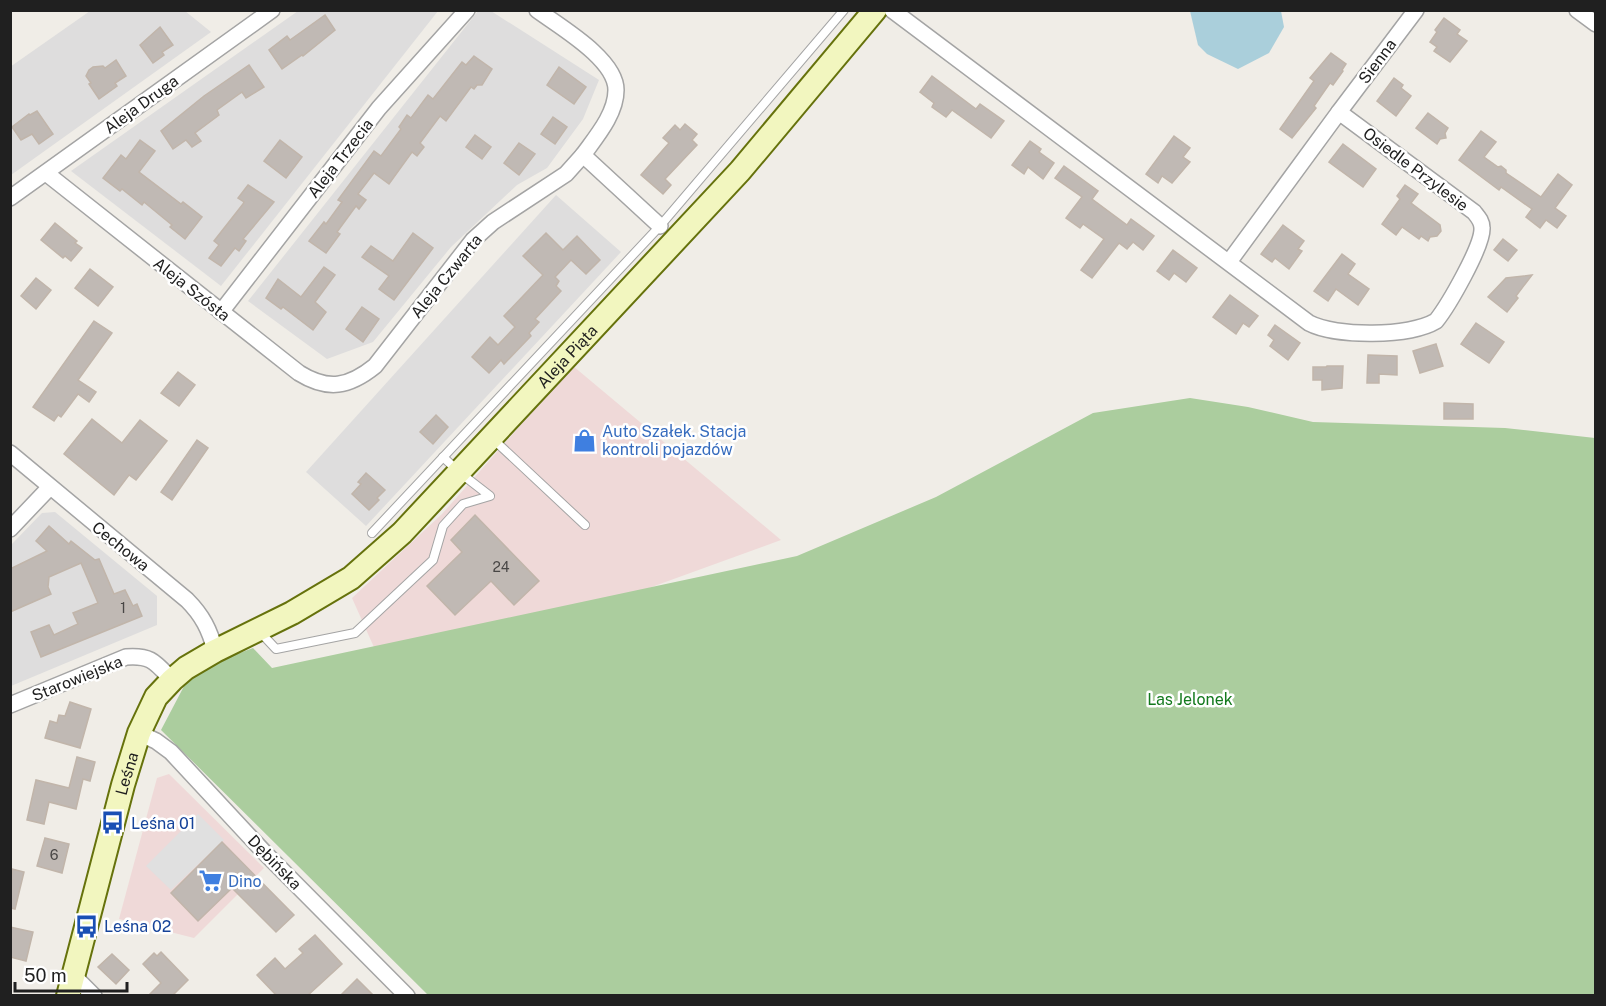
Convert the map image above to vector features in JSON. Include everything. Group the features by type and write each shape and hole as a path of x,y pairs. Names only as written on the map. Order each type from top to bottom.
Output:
{"street":[{"name":"Aleja Druga","path":"10,198 272,10"},
{"name":"Aleja Trzecia","path":"221,312 379,108 467,10"},
{"name":"Aleja Czwarta","path":"346,383 362,376 375,366 464,250 483,230 566,174 599,133 611,110 616,88 609,69 595,54 537,10"},
{"name":"Aleja Piąta","path":"215,651 292,613 351,578 402,533 451,465 492,438 740,171 875,10"},
{"name":"Osiedle Przylesie","path":"892,10 1309,323 1320,328 1370,333 1396,332 1430,324 1442,314 1461,282 1482,234 1481,220 1474,212 1339,112"},
{"name":"Sienna","path":"1339,112 1416,10"},
{"path":"1577,10 1596,24"},
{"path":"1229,262 1339,112"},
{"path":"583,155 660,226"},
{"name":"Aleja Szósta","path":"46,173 310,380 321,383 346,383"},
{"name":"Cechowa","path":"10,453 188,600 208,627 215,651"},
{"path":"10,529 50,487"},
{"name":"Leśna","path":"70,985 139,733 156,697 186,668 215,651"},
{"name":"Starowiejska","path":"10,705 126,657 143,656 154,662 172,680"},
{"name":"Dębińska","path":"139,733 156,741 171,752 264,852 407,996"},
{"path":"70,985 94,996"}],"lane":[{"path":"372,533 451,465 660,226 844,10"},
{"path":"492,438 585,525"},
{"path":"258,630 276,649 355,633 433,560 443,526 463,504 490,496 451,465"}],"shaded area":[{"path":"90,11 185,11 211,32 11,175 10,67"},
{"path":"298,11 438,11 221,286 71,171"},
{"path":"478,11 491,11 599,80 583,119 547,168 517,185 451,247 373,342 327,359 248,301"},
{"path":"556,195 621,252 366,526 306,472"},
{"name":"Auto Szałek. Stacja kontroli pojazdów","path":"573,366 781,540 613,601 377,654 352,598 442,514"},
{"path":"55,512 157,596 157,625 11,686 10,546 42,513"},
{"path":"169,774 264,868 194,938 119,919 157,778"},
{"path":"198,814 224,840 171,890 146,866"}],"green space":[{"name":"Las Jelonek","path":"1190,398 1248,407 1313,422 1505,428 1595,438 1595,995 428,995 161,730 192,671 253,648 272,668 797,556 936,497 1093,413"}],"water":[{"path":"1190,11 1281,11 1284,27 1269,53 1238,69 1207,54 1198,45"}],"building":[{"path":"325,15 335,30 303,56 282,69 269,50 287,36 290,40"},
{"path":"1444,18 1460,30 1457,34 1467,41 1450,62 1434,51 1437,47 1430,42"},
{"path":"160,27 173,45 162,52 164,55 153,63 140,45"},
{"path":"1331,53 1346,64 1343,71 1333,85 1330,83 1314,106 1316,108 1292,138 1280,129 1314,81 1310,78"},
{"path":"474,56 492,69 482,85 477,85 474,89 471,87 446,121 440,116 420,143 424,147 417,156 412,152 389,184 374,173 358,194 366,200 359,209 356,206 337,232 340,234 326,253 309,241 324,222 326,224 342,202 338,200 374,151 381,156 401,129 399,127 407,115 411,118 428,95 433,99 462,62 466,65"},
{"path":"116,60 126,76 115,83 117,86 99,99 86,76 93,67 103,66 105,68"},
{"path":"249,65 264,87 246,98 242,92 217,110 219,115 195,133 201,141 192,147 186,140 173,149 161,131 204,96"},
{"path":"559,67 586,87 574,104 547,85"},
{"path":"932,76 976,109 980,104 1004,121 991,138 952,110 946,117 932,107 934,103 920,92"},
{"path":"1394,78 1411,96 1396,116 1377,101"},
{"path":"37,111 53,134 39,144 32,134 21,140 12,127"},
{"path":"1428,113 1448,128 1445,133 1446,138 1440,139 1437,144 1416,128"},
{"path":"553,117 567,127 555,144 541,134"},
{"path":"685,124 697,134 692,140 697,145 665,179 671,185 663,194 641,175 669,143 663,138 675,125 680,130"},
{"path":"1481,131 1496,142 1484,157 1498,167 1501,166 1506,173 1541,197 1558,174 1572,185 1555,208 1566,216 1557,228 1546,220 1540,228 1526,217 1532,209 1501,187 1499,190 1459,160"},
{"path":"475,135 491,147 482,159 466,147"},
{"path":"1174,136 1190,148 1183,157 1190,162 1172,183 1162,176 1158,183 1146,174"},
{"path":"140,140 155,151 139,172 202,217 185,239 144,202 142,205 103,178 121,155 126,159"},
{"path":"280,140 302,157 286,178 264,161"},
{"path":"1030,141 1041,149 1039,152 1054,163 1043,179 1028,167 1024,174 1012,165"},
{"path":"519,143 535,154 519,175 504,163"},
{"path":"1343,144 1376,169 1363,187 1329,162"},
{"path":"1064,166 1098,191 1092,199 1127,225 1131,219 1154,236 1143,250 1133,242 1127,249 1119,243 1092,278 1081,270 1104,239 1083,224 1080,228 1066,218 1082,197 1055,178"},
{"path":"248,185 274,202 243,239 246,241 239,251 235,248 221,266 209,258 219,245 214,241 243,204 244,202 238,198"},
{"path":"1405,185 1418,194 1411,203 1440,225 1441,231 1437,236 1430,237 1428,241 1421,236 1419,239 1402,227 1396,235 1382,224 1400,199 1397,196"},
{"path":"55,223 82,248 71,261 65,256 63,258 41,240"},
{"path":"1283,225 1304,241 1298,249 1302,251 1289,269 1275,258 1272,262 1261,254"},
{"path":"413,233 433,248 394,300 379,289 389,276 362,257 371,246 393,261"},
{"path":"546,233 563,250 577,236 600,260 586,274 571,260 555,277 559,281 556,286 561,291 535,319 539,322 529,333 531,336 504,364 501,360 489,373 472,357 490,337 498,345 515,327 504,316 543,275 523,256"},
{"path":"1503,239 1517,250 1508,261 1494,250"},
{"path":"1173,250 1197,268 1186,282 1174,273 1169,280 1157,271"},
{"path":"1342,254 1355,264 1348,274 1369,289 1358,305 1336,289 1328,301 1314,291"},
{"path":"324,267 335,275 315,302 326,312 313,330 283,307 281,309 266,298 278,279 301,297"},
{"path":"90,269 113,287 98,306 75,288"},
{"path":"1532,275 1507,312 1488,297 1506,278"},
{"path":"36,278 51,290 36,309 21,296"},
{"path":"1230,295 1258,316 1249,327 1243,323 1236,334 1213,317"},
{"path":"362,307 379,319 363,342 346,329"},
{"path":"94,321 112,333 78,380 96,392 89,402 78,394 61,417 58,415 54,421 33,407"},
{"path":"1476,323 1504,342 1489,363 1461,344"},
{"path":"1275,325 1300,343 1288,360 1270,346 1274,340 1268,335"},
{"path":"1436,344 1443,366 1420,373 1413,351"},
{"path":"1368,355 1397,356 1397,375 1379,374 1379,383 1367,383"},
{"path":"1343,366 1342,388 1322,390 1322,380 1313,380 1313,367"},
{"path":"178,372 195,385 179,406 161,393"},
{"path":"1444,403 1473,404 1473,419 1444,419"},
{"path":"436,415 448,427 433,444 420,432"},
{"path":"92,419 122,443 140,420 167,441 136,480 129,475 114,495 64,454"},
{"path":"197,440 208,448 172,500 161,492"},
{"path":"366,473 385,490 369,510 352,494 361,484 358,482"},
{"path":"475,515 539,581 514,605 491,581 455,615 427,586 462,552 451,540"},
{"path":"49,526 69,544 71,541 95,560 99,559 114,594 125,590 133,606 137,604 142,616 41,657 31,632 49,625 54,635 78,624 73,613 98,603 81,563 49,577 48,587 51,594 10,612 10,569 47,551 36,541"},
{"path":"70,702 91,709 80,748 45,738 50,721 57,723 59,715 65,716"},
{"path":"77,757 95,762 90,781 83,779 76,809 49,802 44,824 27,820 36,780 69,788"},
{"path":"45,838 69,844 62,873 37,866"},
{"name":"Dino","path":"222,842 294,915 276,932 232,888 198,921 171,893"},
{"path":"12,869 24,872 15,909 10,908"},
{"path":"10,927 33,932 26,961 10,957"},
{"path":"315,935 342,964 307,996 277,996 257,975 275,958 285,969 303,953 299,949"},
{"path":"161,952 188,980 172,996 148,996 161,983 143,964 154,953 157,956"},
{"path":"112,954 129,970 116,984 98,967"},
{"path":"357,979 374,996 340,996"}],"place":[{"name":"Auto Szałek. Stacja kontroli pojazdów","path":"584,440"},
{"name":"Leśna 01","path":"113,823"},
{"name":"Dino","path":"210,881"},
{"name":"Leśna 02","path":"86,926"}]}
